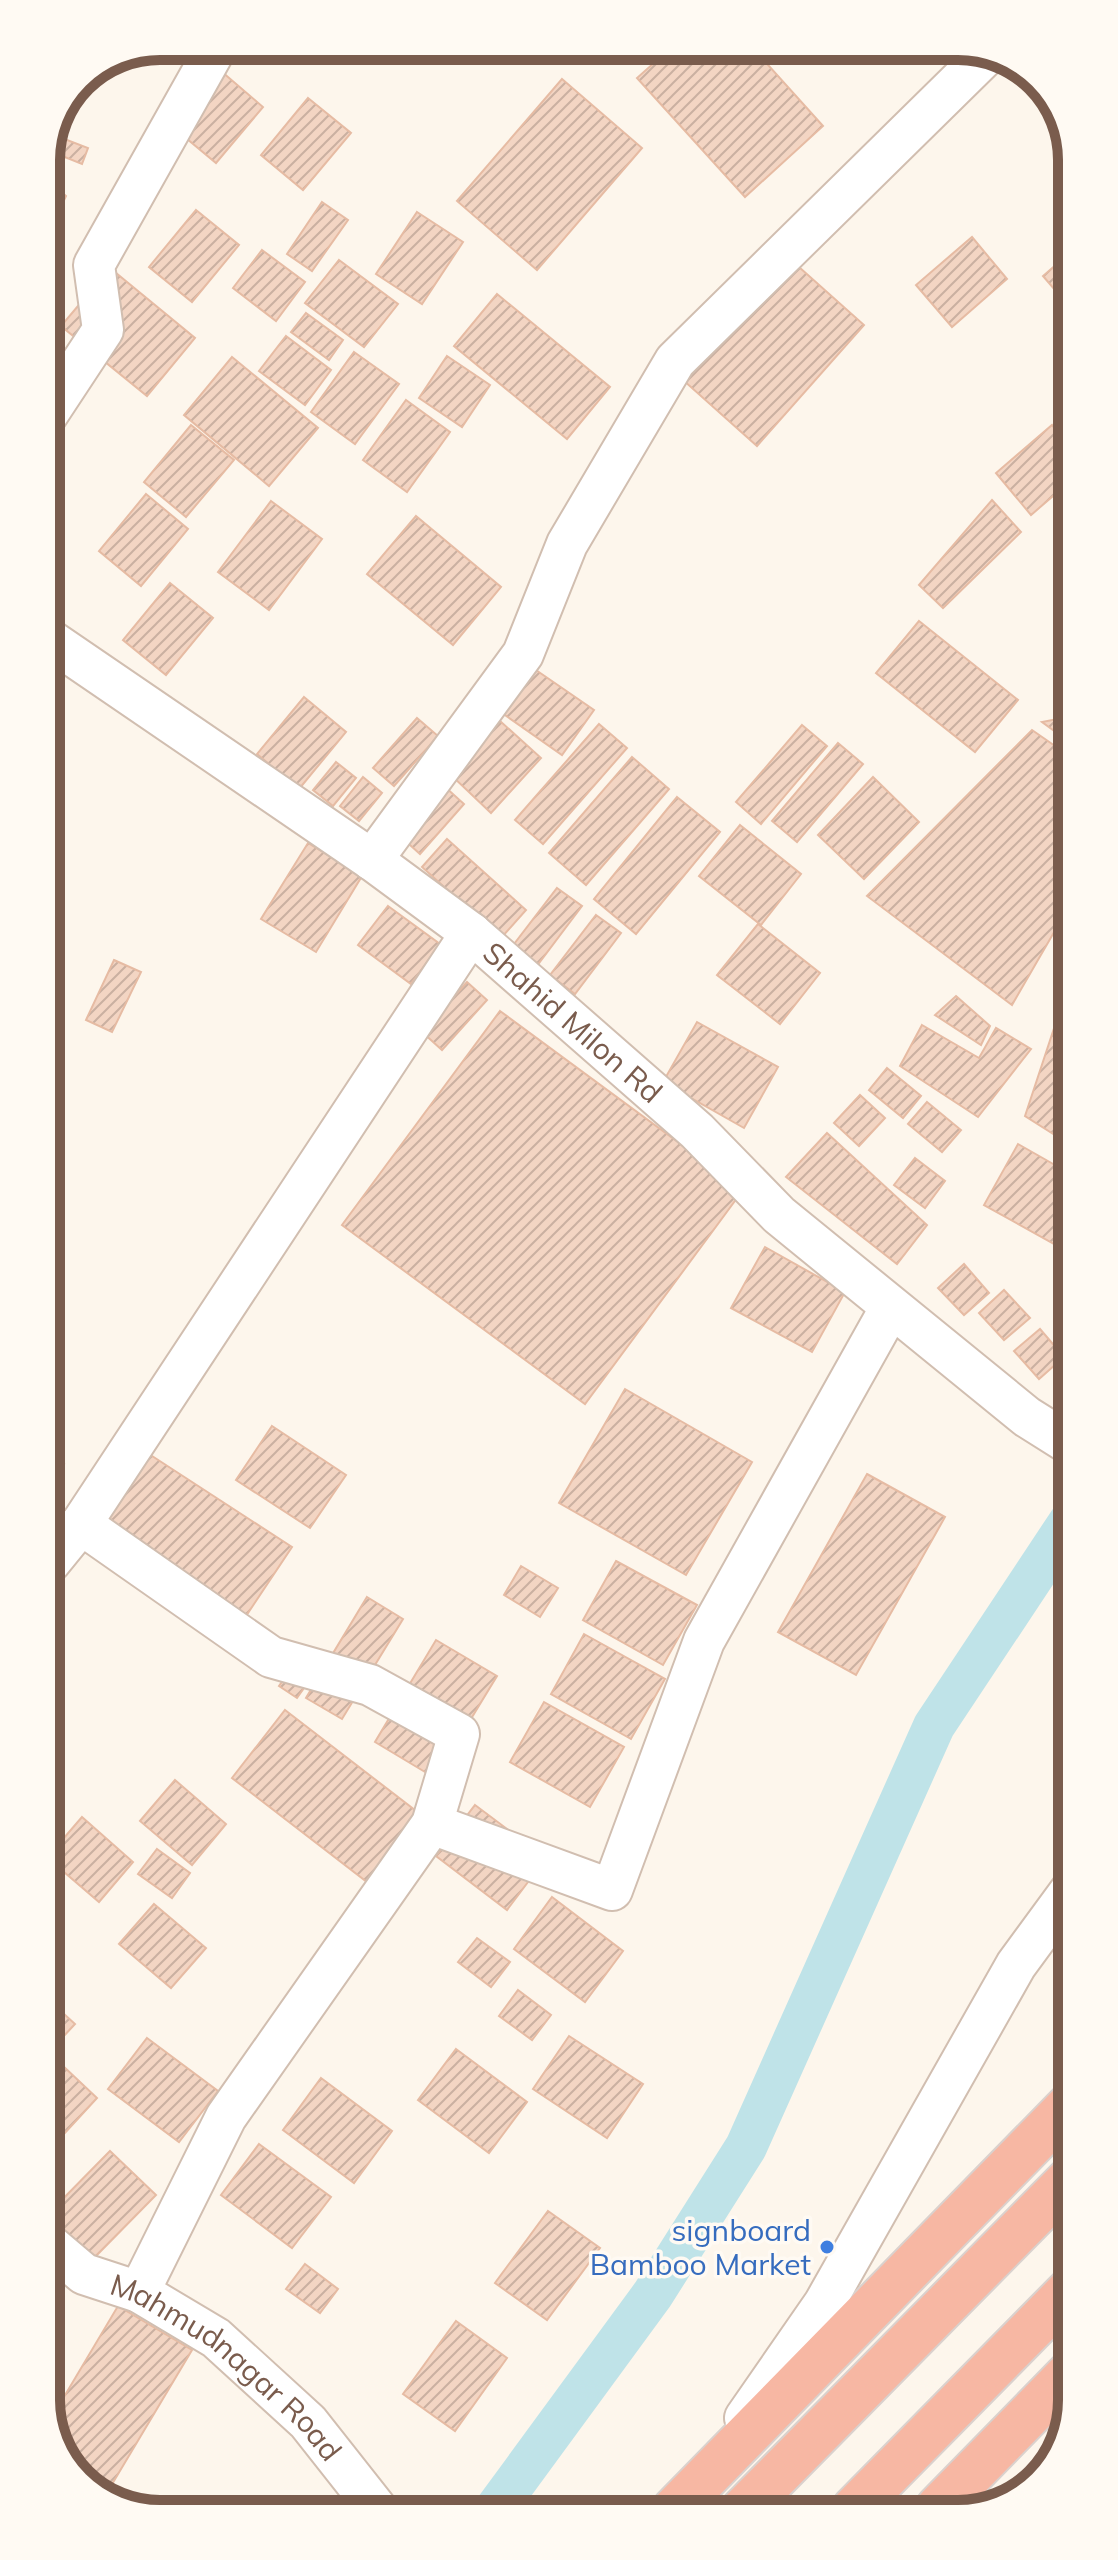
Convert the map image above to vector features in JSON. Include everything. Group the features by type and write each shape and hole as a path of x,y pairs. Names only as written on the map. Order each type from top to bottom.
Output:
{"highway":[{"path":"684,2500 1058,2117"},
{"path":"753,2500 1058,2191"},
{"path":"863,2500 1058,2302"},
{"path":"946,2500 1058,2385"}],"street":[{"path":"60,395 103,330 94,265 209,60"},
{"path":"372,860 523,654 567,544 675,361 979,62"},
{"name":"Shahid Milon Rd","path":"60,647 372,860 471,933 697,1131 779,1215 1027,1417 1058,1436"},
{"path":"60,1550 81,1524 471,933"},
{"path":"432,1824 612,1890 704,1641 891,1307"},
{"path":"81,1524 271,1657 370,1685 459,1734 432,1824 226,2117 139,2292"},
{"path":"683,2500 762,2395 824,2304 1016,1965 1058,1908"},
{"name":"Mahmudnagar Road","path":"60,2254 84,2274 139,2292 216,2338 308,2422 370,2500"}],"building":[{"path":"657,60 764,60 823,126 745,197 637,78"},
{"path":"221,71 263,107 216,163 174,128"},
{"path":"562,79 642,148 537,270 457,201"},
{"path":"308,98 351,133 303,190 261,155"},
{"path":"62,138 88,148 82,164 60,155"},
{"path":"60,191 66,196 60,209"},
{"path":"322,202 348,220 312,271 287,254"},
{"path":"196,210 239,245 192,302 149,267"},
{"path":"417,212 463,242 422,304 376,274"},
{"path":"972,237 1007,279 952,327 916,285"},
{"path":"262,250 305,282 276,321 233,288"},
{"path":"790,259 864,325 757,446 683,380"},
{"path":"339,260 398,304 364,347 305,303"},
{"path":"1058,263 1058,294 1043,276"},
{"path":"110,268 195,338 147,396 61,326"},
{"path":"497,294 610,387 567,439 454,346"},
{"path":"306,313 343,340 329,360 291,332"},
{"path":"286,336 331,370 305,405 259,371"},
{"path":"354,352 399,384 355,444 311,412"},
{"path":"447,356 490,385 462,427 419,398"},
{"path":"232,357 318,428 269,486 184,415"},
{"path":"406,400 450,432 407,492 363,460"},
{"path":"191,425 234,460 186,517 144,482"},
{"path":"1052,425 1058,432 1058,492 1031,515 996,473"},
{"path":"146,494 188,529 141,586 99,551"},
{"path":"992,500 1021,532 943,608 919,585"},
{"path":"271,501 322,539 269,610 218,572"},
{"path":"416,516 501,587 453,645 367,574"},
{"path":"170,583 213,618 166,675 123,640"},
{"path":"919,621 1018,700 975,752 876,673"},
{"path":"533,668 594,710 562,755 502,713"},
{"path":"304,697 346,732 299,789 257,754"},
{"path":"417,718 438,736 394,786 373,768"},
{"path":"1058,719 1058,734 1042,722"},
{"path":"500,721 541,758 491,813 451,775"},
{"path":"599,724 627,748 543,844 515,820"},
{"path":"802,725 827,746 761,824 736,802"},
{"path":"1032,730 1058,748 1058,925 1012,1005 867,896"},
{"path":"838,743 863,764 797,842 772,821"},
{"path":"632,757 669,789 586,885 549,853"},
{"path":"336,762 356,778 333,806 313,790"},
{"path":"363,777 382,793 359,821 340,806"},
{"path":"873,777 919,822 864,879 818,835"},
{"path":"444,786 464,804 420,854 400,836"},
{"path":"677,797 720,832 636,934 594,899"},
{"path":"740,825 801,874 761,925 699,876"},
{"path":"447,839 526,910 501,938 422,867"},
{"path":"308,843 362,876 316,952 261,919"},
{"path":"557,888 582,906 536,967 511,948"},
{"path":"388,906 440,944 411,984 358,945"},
{"path":"596,915 621,933 575,994 550,975"},
{"path":"758,924 820,973 780,1024 717,975"},
{"path":"114,960 141,972 112,1032 86,1020"},
{"path":"467,982 487,1000 442,1050 422,1032"},
{"path":"956,996 990,1026 981,1045 935,1015"},
{"path":"500,1011 743,1190 585,1404 342,1225"},
{"path":"1058,1016 1058,1137 1025,1116"},
{"path":"697,1022 778,1067 744,1128 663,1082"},
{"path":"922,1025 979,1058 996,1028 1031,1049 978,1117 900,1066"},
{"path":"887,1068 921,1096 903,1118 869,1090"},
{"path":"860,1095 885,1118 859,1146 834,1123"},
{"path":"927,1102 961,1130 942,1152 908,1124"},
{"path":"827,1133 927,1225 897,1264 786,1177"},
{"path":"1018,1144 1058,1167 1058,1246 984,1205"},
{"path":"915,1158 945,1181 925,1208 894,1185"},
{"path":"765,1247 845,1292 812,1352 731,1308"},
{"path":"964,1264 989,1293 964,1315 938,1288"},
{"path":"1004,1290 1030,1318 1004,1340 979,1313"},
{"path":"1040,1329 1058,1350 1058,1362 1039,1379 1014,1351"},
{"path":"625,1389 752,1462 686,1575 559,1503"},
{"path":"272,1426 346,1475 310,1528 236,1480"},
{"path":"149,1454 292,1547 244,1619 102,1526"},
{"path":"867,1474 945,1517 856,1675 778,1632"},
{"path":"616,1561 697,1605 663,1665 583,1620"},
{"path":"521,1566 558,1588 540,1617 504,1595"},
{"path":"367,1597 403,1619 342,1719 306,1698"},
{"path":"584,1634 665,1679 631,1739 551,1694"},
{"path":"436,1640 497,1676 435,1778 375,1742"},
{"path":"303,1652 321,1664 297,1698 279,1686"},
{"path":"544,1702 624,1747 590,1807 510,1762"},
{"path":"285,1710 420,1814 367,1882 232,1778"},
{"path":"175,1780 226,1824 192,1865 140,1821"},
{"path":"475,1805 546,1858 507,1910 436,1856"},
{"path":"82,1817 133,1862 99,1902 60,1869 60,1842"},
{"path":"157,1849 190,1873 172,1898 138,1874"},
{"path":"552,1897 623,1951 585,2002 514,1949"},
{"path":"154,1904 206,1948 171,1988 119,1944"},
{"path":"477,1938 510,1962 491,1987 458,1962"},
{"path":"518,1990 551,2015 532,2040 499,2016"},
{"path":"60,2010 75,2024 60,2040"},
{"path":"569,2036 643,2084 607,2138 533,2089"},
{"path":"147,2038 218,2091 179,2142 108,2089"},
{"path":"456,2049 527,2102 489,2153 418,2100"},
{"path":"62,2065 97,2098 60,2138"},
{"path":"321,2078 392,2131 354,2183 283,2130"},
{"path":"259,2144 331,2197 292,2248 221,2195"},
{"path":"110,2151 156,2195 93,2259 60,2227 60,2202"},
{"path":"548,2211 600,2248 547,2320 495,2283"},
{"path":"305,2264 338,2289 320,2313 286,2289"},
{"path":"118,2306 192,2350 111,2487 89,2471 73,2450 65,2432 60,2403"},
{"path":"456,2321 507,2358 455,2431 403,2394"}],"waterway":[{"path":"502,2500 653,2294 746,2147 934,1726 1058,1539"}],"place":[{"name":"signboard Bamboo Market","path":"827,2247"}]}
